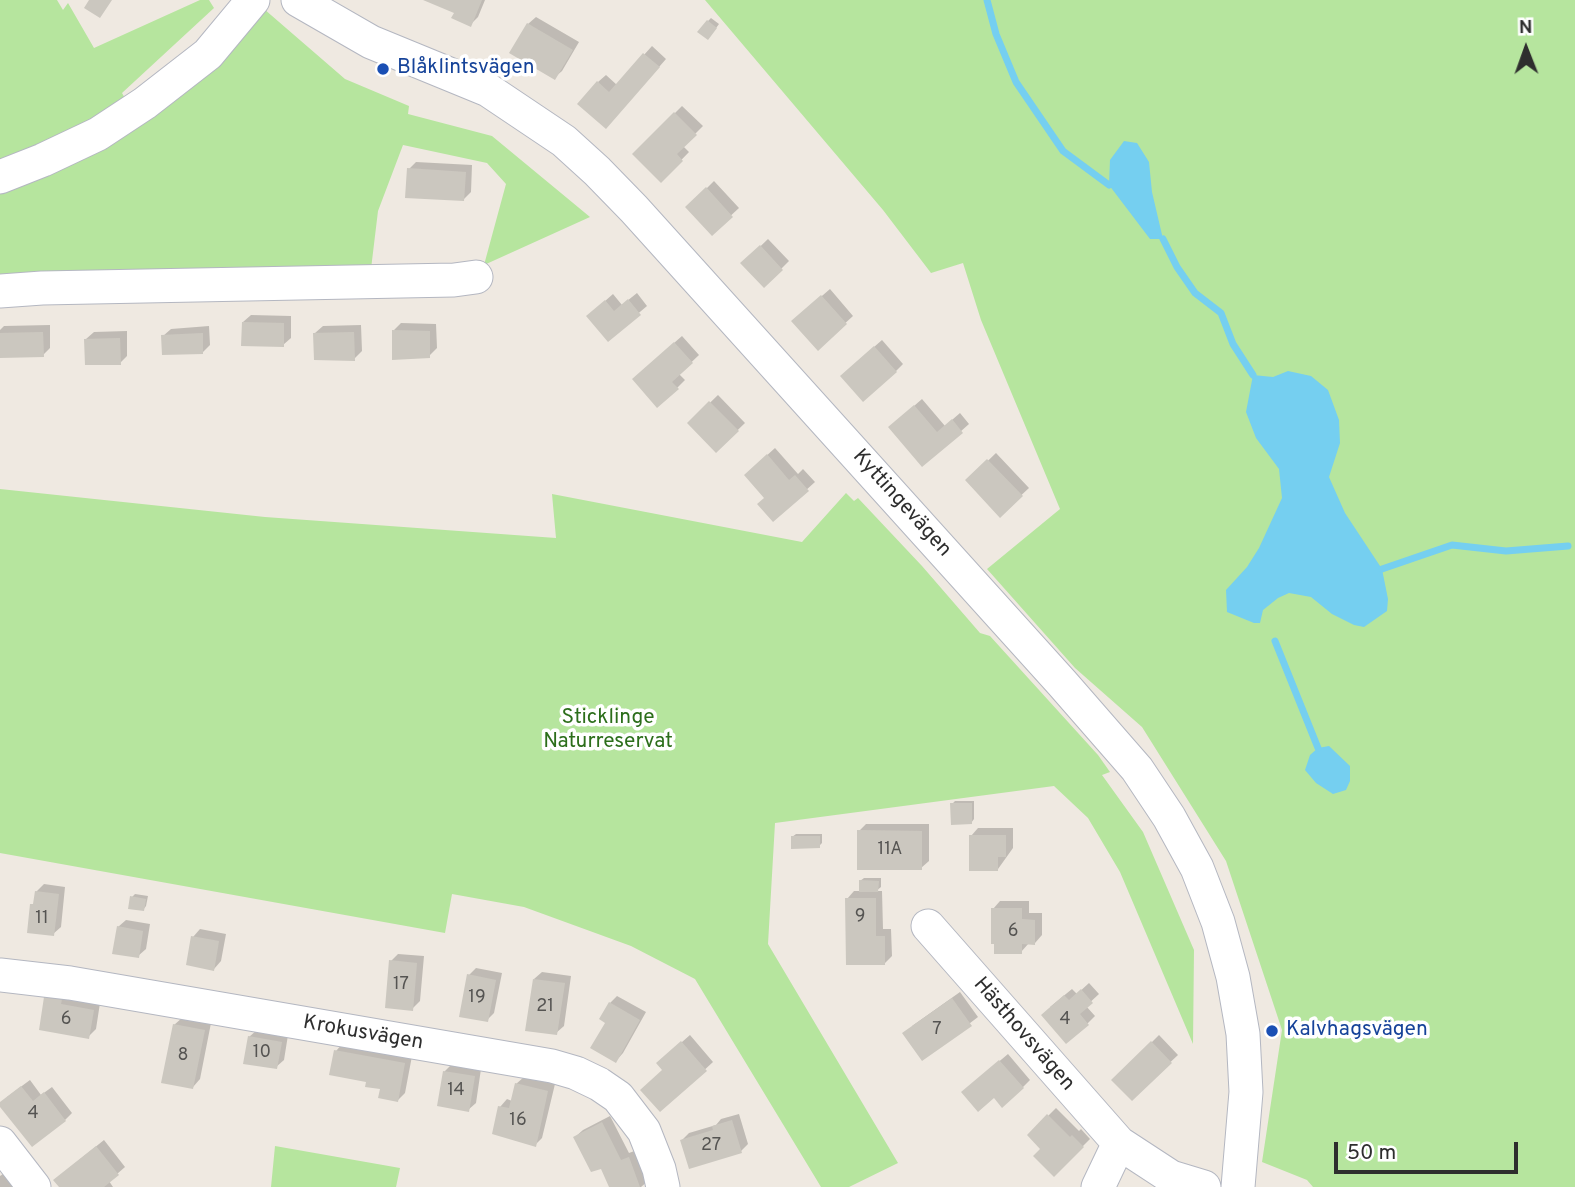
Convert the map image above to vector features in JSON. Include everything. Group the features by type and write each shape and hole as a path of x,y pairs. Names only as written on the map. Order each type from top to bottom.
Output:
{"street":[{"path":"0,177 98,134 145,103 208,54 253,0"},
{"name":"Kyttingevägen","path":"298,0 372,42 488,90 564,141 597,171 644,219 1137,769 1169,817 1197,868 1218,922 1233,977 1243,1034 1246,1092 1238,1187"},
{"path":"0,291 454,281 477,277"},
{"name":"Hästhovsvägen","path":"928,926 1119,1143 1171,1177 1204,1187"},
{"name":"Krokusvägen","path":"0,975 70,983 552,1066 576,1073 618,1097 644,1131 663,1187"},
{"path":"0,1143 34,1187"},
{"path":"1098,1187 1119,1143"}],"green space":[{"path":"0,0 57,0 63,10 68,3 94,48 200,0 209,0 214,8 122,93 127,102 264,9 345,79 409,106 408,114 492,136 590,217 484,265 506,184 487,163 403,145 378,211 371,269 0,281"},
{"path":"705,0 1575,0 1575,1187 1313,1187 1307,1180 1262,1162 1282,1030 1226,861 1142,727 1075,668 987,569 1060,509 981,320 963,263 931,273 883,210"},
{"name":"Sticklinge Naturreservat","path":"0,489 265,517 556,538 552,494 802,542 846,493 854,501 858,498 980,633 990,636 1098,755 1110,772 1102,775 1143,832 1194,950 1193,1044 1120,872 1088,818 1054,786 775,823 768,944 898,1163 849,1187 821,1187 695,979 631,946 524,907 452,894 445,933 0,853"},
{"path":"275,1146 400,1168 396,1187 271,1187"}],"water":[{"path":"1124,141 1137,143 1149,162 1152,192 1163,239 1150,239 1109,185 1110,160"},
{"path":"1288,371 1311,376 1328,390 1339,420 1340,443 1329,477 1345,513 1382,569 1388,599 1387,611 1364,627 1332,614 1311,597 1289,593 1263,610 1260,623 1227,612 1226,590 1247,567 1259,548 1282,498 1279,469 1256,438 1246,412 1253,375 1273,377"},
{"path":"1329,746 1350,766 1350,781 1346,790 1333,794 1316,783 1305,770 1310,755 1318,748"}],"building":[{"path":"89,0 112,0 100,18 84,8"},
{"path":"423,0 482,0 471,27 451,18 454,13"},
{"path":"707,20 717,28 708,40 697,32"},
{"path":"527,23 573,50 555,80 509,53"},
{"path":"643,53 660,67 606,129 577,104 597,81 609,92"},
{"path":"674,112 697,135 677,154 683,161 661,183 632,154"},
{"path":"407,168 466,172 464,201 405,198"},
{"path":"706,187 733,217 712,236 685,207"},
{"path":"760,245 783,270 764,288 740,263"},
{"path":"821,295 847,324 818,351 791,321"},
{"path":"628,299 641,315 608,342 586,316 605,300 614,311"},
{"path":"242,322 284,323 284,347 241,346"},
{"path":"392,330 430,331 430,358 392,360"},
{"path":"43,332 44,357 0,358 0,333"},
{"path":"354,332 355,361 314,360 313,333"},
{"path":"203,333 203,354 162,355 161,335"},
{"path":"120,338 121,365 85,365 84,339"},
{"path":"674,342 693,363 672,382 679,389 657,408 632,379"},
{"path":"874,346 897,372 863,402 840,376"},
{"path":"709,401 739,431 716,453 687,423"},
{"path":"914,405 937,432 952,419 963,433 922,467 888,427"},
{"path":"767,454 789,480 795,475 809,491 773,522 757,504 764,498 744,475"},
{"path":"987,459 1023,496 1000,518 965,480"},
{"path":"950,803 972,803 972,824 951,825"},
{"path":"857,830 922,831 922,870 857,870"},
{"path":"969,835 1006,835 1006,857 998,857 998,871 969,871"},
{"path":"791,836 820,836 820,848 791,849"},
{"path":"859,880 879,881 878,892 859,892"},
{"path":"35,891 59,894 54,936 27,933 30,904 33,904"},
{"path":"130,896 146,899 144,911 128,909"},
{"path":"845,898 876,898 876,936 885,936 885,965 846,965"},
{"path":"991,908 1022,908 1022,919 1035,920 1035,945 1022,944 1022,954 994,954 994,944 991,944"},
{"path":"117,926 143,931 139,958 112,954"},
{"path":"191,936 219,941 214,971 186,965"},
{"path":"389,960 417,963 413,1011 385,1008"},
{"path":"467,974 496,980 488,1022 459,1017"},
{"path":"533,979 565,983 557,1035 525,1031"},
{"path":"1081,989 1093,1003 1080,1014 1089,1025 1066,1044 1041,1015 1064,995 1069,1000"},
{"path":"44,997 62,999 61,1004 94,1010 89,1039 39,1030"},
{"path":"952,998 972,1026 922,1061 902,1033"},
{"path":"609,1002 640,1020 616,1063 590,1048 605,1023 599,1019"},
{"path":"173,1024 205,1030 193,1089 161,1083"},
{"path":"248,1036 282,1042 277,1069 243,1064"},
{"path":"681,1041 707,1071 660,1112 640,1090 662,1070 656,1063"},
{"path":"1151,1041 1172,1063 1132,1101 1111,1080"},
{"path":"334,1050 405,1063 398,1102 378,1098 380,1089 365,1087 366,1082 329,1075"},
{"path":"999,1060 1024,1088 1002,1108 994,1098 978,1112 961,1092"},
{"path":"443,1071 475,1076 469,1112 437,1106"},
{"path":"515,1083 548,1091 536,1147 492,1134 498,1106 509,1108"},
{"path":"21,1086 33,1101 44,1092 66,1121 32,1147 0,1107 0,1102"},
{"path":"1047,1114 1084,1147 1054,1177 1033,1156 1040,1149 1027,1135"},
{"path":"732,1120 742,1153 689,1169 680,1140 713,1130 712,1126"},
{"path":"602,1122 621,1160 629,1157 640,1187 609,1187 601,1169 591,1172 573,1137"},
{"path":"96,1146 119,1175 104,1187 59,1187 53,1180"}],"waterway":[{"path":"987,0 996,34 1016,82 1063,151 1109,185"},
{"path":"1163,239 1177,267 1195,293 1221,313 1233,344 1253,375"},
{"path":"1382,569 1452,545 1506,551 1568,546"},
{"path":"1275,641 1318,748"}],"place":[{"name":"Blåklintsvägen","path":"383,69"},
{"name":"Kalvhagsvägen","path":"1272,1031"}]}
